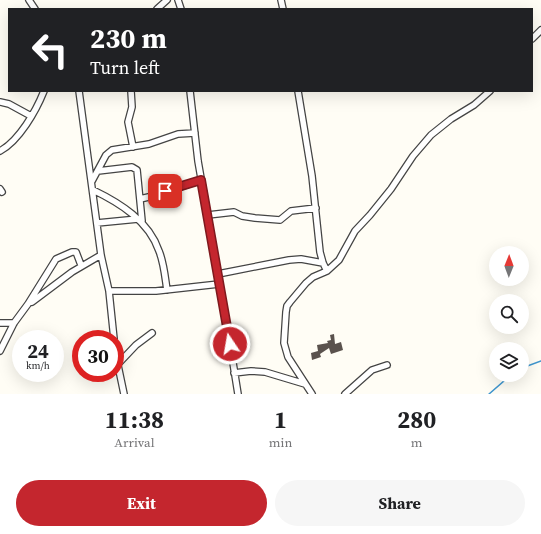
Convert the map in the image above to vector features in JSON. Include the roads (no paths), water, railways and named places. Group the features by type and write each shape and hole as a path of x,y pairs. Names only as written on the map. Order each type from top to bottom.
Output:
{"street":[{"path":"158,8 167,0"},
{"path":"533,37 541,30"},
{"path":"0,151 10,144 31,116 43,92"},
{"path":"79,92 101,255 109,291 113,330"},
{"path":"131,92 132,107 128,122 133,147"},
{"path":"190,92 201,180 238,394"},
{"path":"298,92 312,176 318,235 323,263 327,271"},
{"path":"312,394 288,357 284,343 287,306 306,283 313,277 327,271 339,260 355,231 391,189 422,144 438,129 474,105 489,92"},
{"path":"0,102 9,104 31,116"},
{"path":"92,181 108,152 112,150 149,144 178,134 195,134"},
{"path":"98,171 136,168 139,174 140,220"},
{"path":"140,199 157,195 201,180"},
{"path":"93,190 108,197 140,220 155,240 160,252 167,290"},
{"path":"208,215 234,212 242,216 280,220 291,211 316,208"},
{"path":"97,223 140,220"},
{"path":"0,351 14,323 58,258 72,252 76,252 81,266"},
{"path":"28,304 81,266 101,255"},
{"path":"218,274 288,260 301,259 323,263"},
{"path":"109,291 156,291 219,284"},
{"path":"0,323 14,323"},
{"path":"124,359 136,345 152,333"},
{"path":"345,394 372,370 387,366"},
{"path":"234,373 251,371 265,372 305,384"},
{"path":"122,382 124,394"}],"waterway":[{"path":"529,365 541,361"},
{"path":"489,394 503,382"}]}
